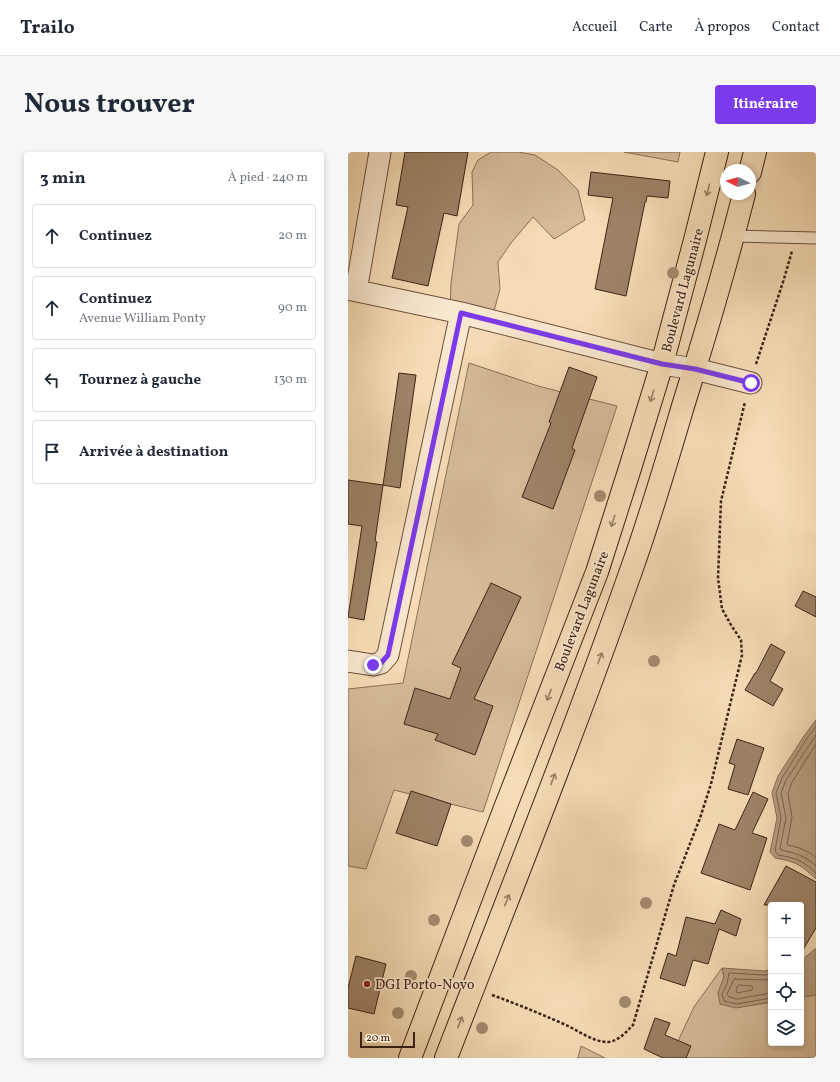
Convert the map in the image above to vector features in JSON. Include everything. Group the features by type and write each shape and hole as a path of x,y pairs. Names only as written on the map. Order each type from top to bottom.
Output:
{"highway":[{"name":"Boulevard Lagunaire","path":"410,1058 597,572 662,364 696,240 717,152"},
{"path":"752,164 755,152"},
{"path":"446,1058 590,685 633,567 695,369 742,200"}],"street":[{"path":"380,152 352,290 461,313 662,364 695,369 751,383"},
{"path":"348,661 373,665 381,663 388,655 461,313"}],"lane":[{"path":"733,236 816,238"}],"path":[{"path":"473,988 531,1010 593,1039 609,1042 621,1037 633,1025 674,885 700,818 711,784 742,655 741,640 731,626 722,609 718,578 721,501 740,420 763,340 784,279 795,237"}],"shaded area":[{"path":"491,152 518,152 535,155 558,170 578,190 585,220 554,239 533,217 511,243 498,262 500,289 493,315 450,311 451,283 459,224 473,205 472,172 478,160"},
{"path":"624,152 680,152 678,162"},
{"path":"469,363 538,386 617,406 483,812 394,790 366,869 348,866 348,689 403,683"},
{"path":"722,968 724,977 718,993 754,1005 768,1003 768,1046 804,1046 804,997 816,995 816,1058 670,1058 694,1007"},
{"path":"581,1046 605,1058 578,1058"}],"water":[{"path":"816,720 816,879 797,864 775,858 770,852 777,818 772,793 778,776"},
{"path":"816,949 816,995 804,997 804,958"},
{"path":"722,968 768,970 768,1003 736,1008 720,1004 718,993 724,977"}],"building":[{"path":"405,152 468,152 457,216 444,213 428,286 392,278 408,207 396,205"},
{"path":"591,172 670,181 668,198 647,196 626,296 595,289 613,198 588,195"},
{"path":"569,367 597,377 572,448 575,450 553,509 522,497 551,423 549,422"},
{"path":"399,373 416,375 400,488 383,485"},
{"path":"348,480 383,485 375,541 377,542 364,620 348,617 362,526 348,524"},
{"path":"491,583 521,597 474,699 493,706 475,755 435,740 438,734 404,724 415,688 450,699 461,668 452,664"},
{"path":"803,591 816,597 816,617 795,606"},
{"path":"771,644 785,652 770,681 783,689 773,706 745,690 756,673"},
{"path":"737,739 764,748 748,795 728,789 735,765 729,763"},
{"path":"411,791 451,804 437,846 396,833"},
{"path":"753,792 768,799 752,833 767,838 750,890 701,873 719,824 735,830"},
{"path":"786,866 816,882 816,928 804,948 804,902 768,902 768,905 764,905"},
{"path":"721,910 741,919 736,936 719,929 708,964 693,960 685,986 660,978 668,953 676,956 686,917 715,924"},
{"path":"356,956 386,964 374,1014 348,1008 348,988"},
{"path":"655,1018 670,1023 665,1035 691,1046 686,1058 663,1058 644,1049"}],"place":[{"name":"DGI Porto-Novo","path":"367,984"}],"route":[{"path":"373,665 381,663 388,655 461,313 662,364 695,369 751,383"}]}
